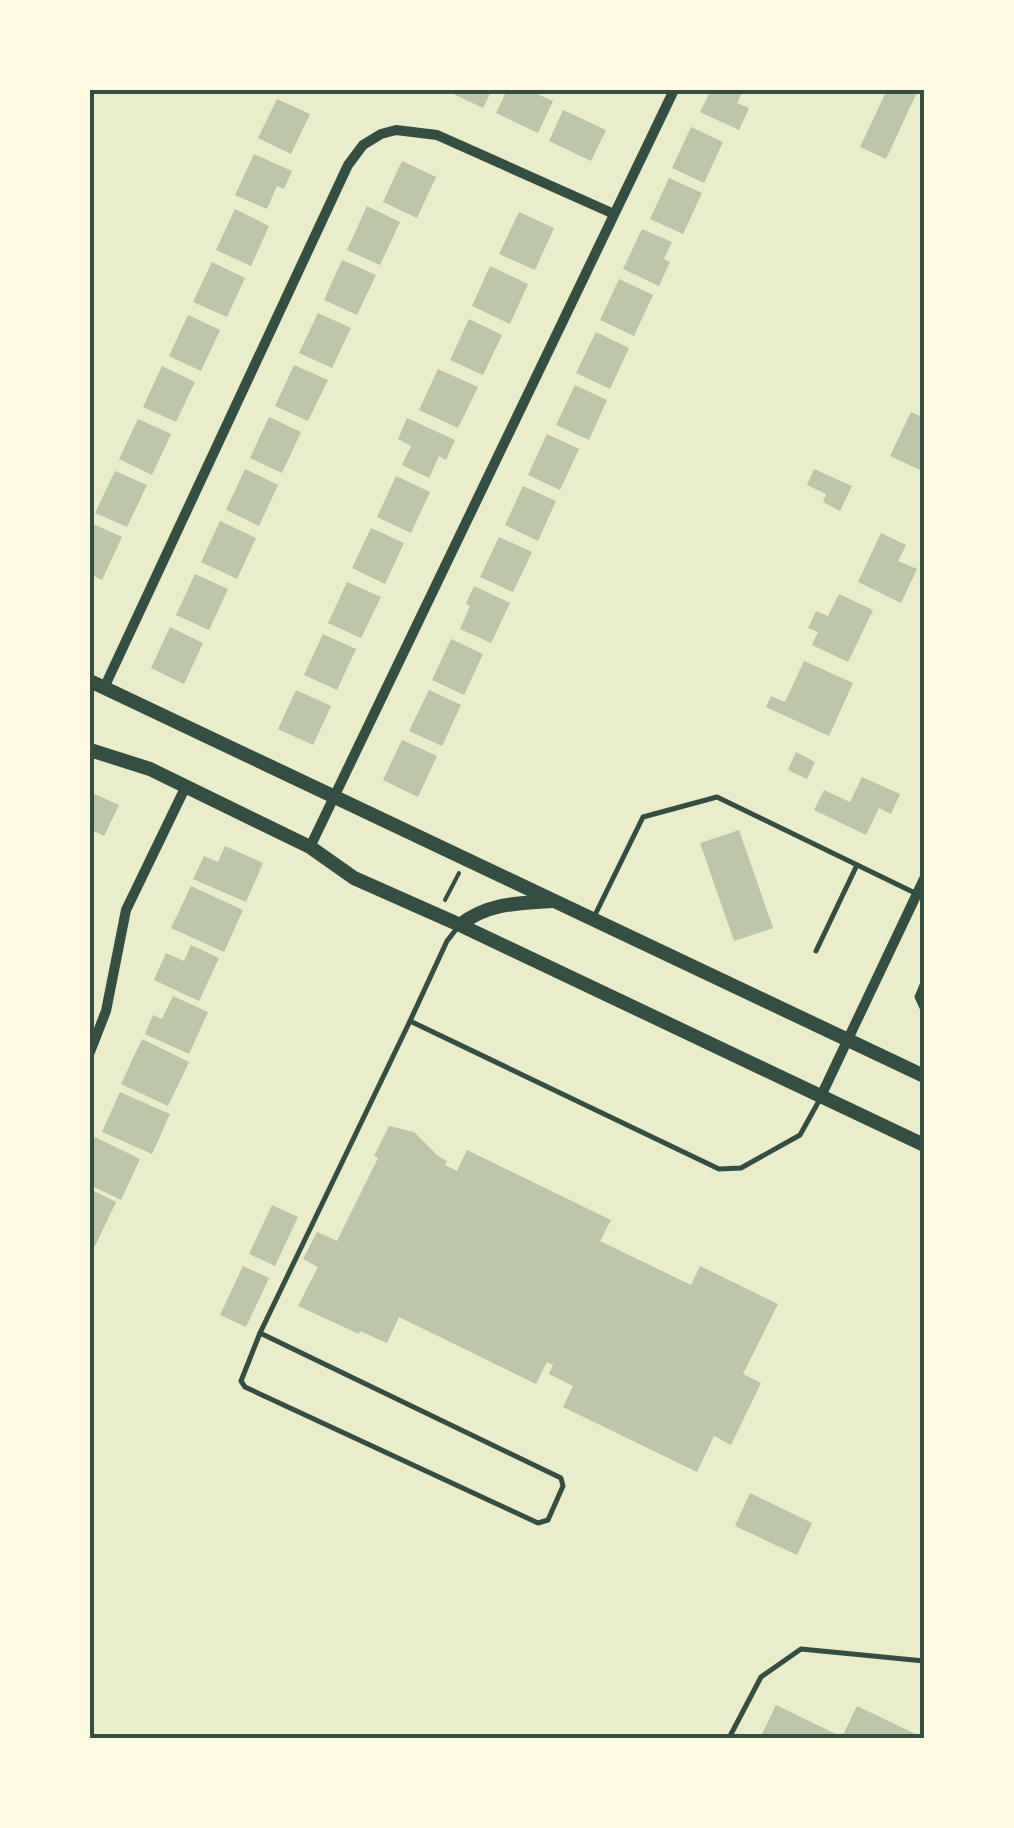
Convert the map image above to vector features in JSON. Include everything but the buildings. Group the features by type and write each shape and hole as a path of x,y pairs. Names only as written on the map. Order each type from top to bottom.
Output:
{"main road":[{"path":"97,684 924,1076"},
{"path":"90,750 150,769 186,786 310,847 354,878 460,924 924,1145"},
{"path":"460,924 474,914 505,904 553,901"}],"street":[{"path":"310,847 674,90"},
{"path":"97,684 340,182 363,145 396,130 437,135 614,214"},
{"path":"90,1052 106,1011 126,910 186,786"},
{"path":"821,1096 924,879"}],"lane":[{"path":"593,920 643,817 717,797 917,894"},
{"path":"816,951 857,865"},
{"path":"260,1333 562,1478 564,1486 548,1520 538,1524 245,1387 241,1373 260,1333 410,1021 448,941 460,924"},
{"path":"924,980 917,997 924,1012"},
{"path":"410,1021 719,1169 741,1168 800,1135 821,1096"},
{"path":"729,1738 761,1677 801,1649 924,1661"}],"path":[{"path":"444,902 461,868"}]}
